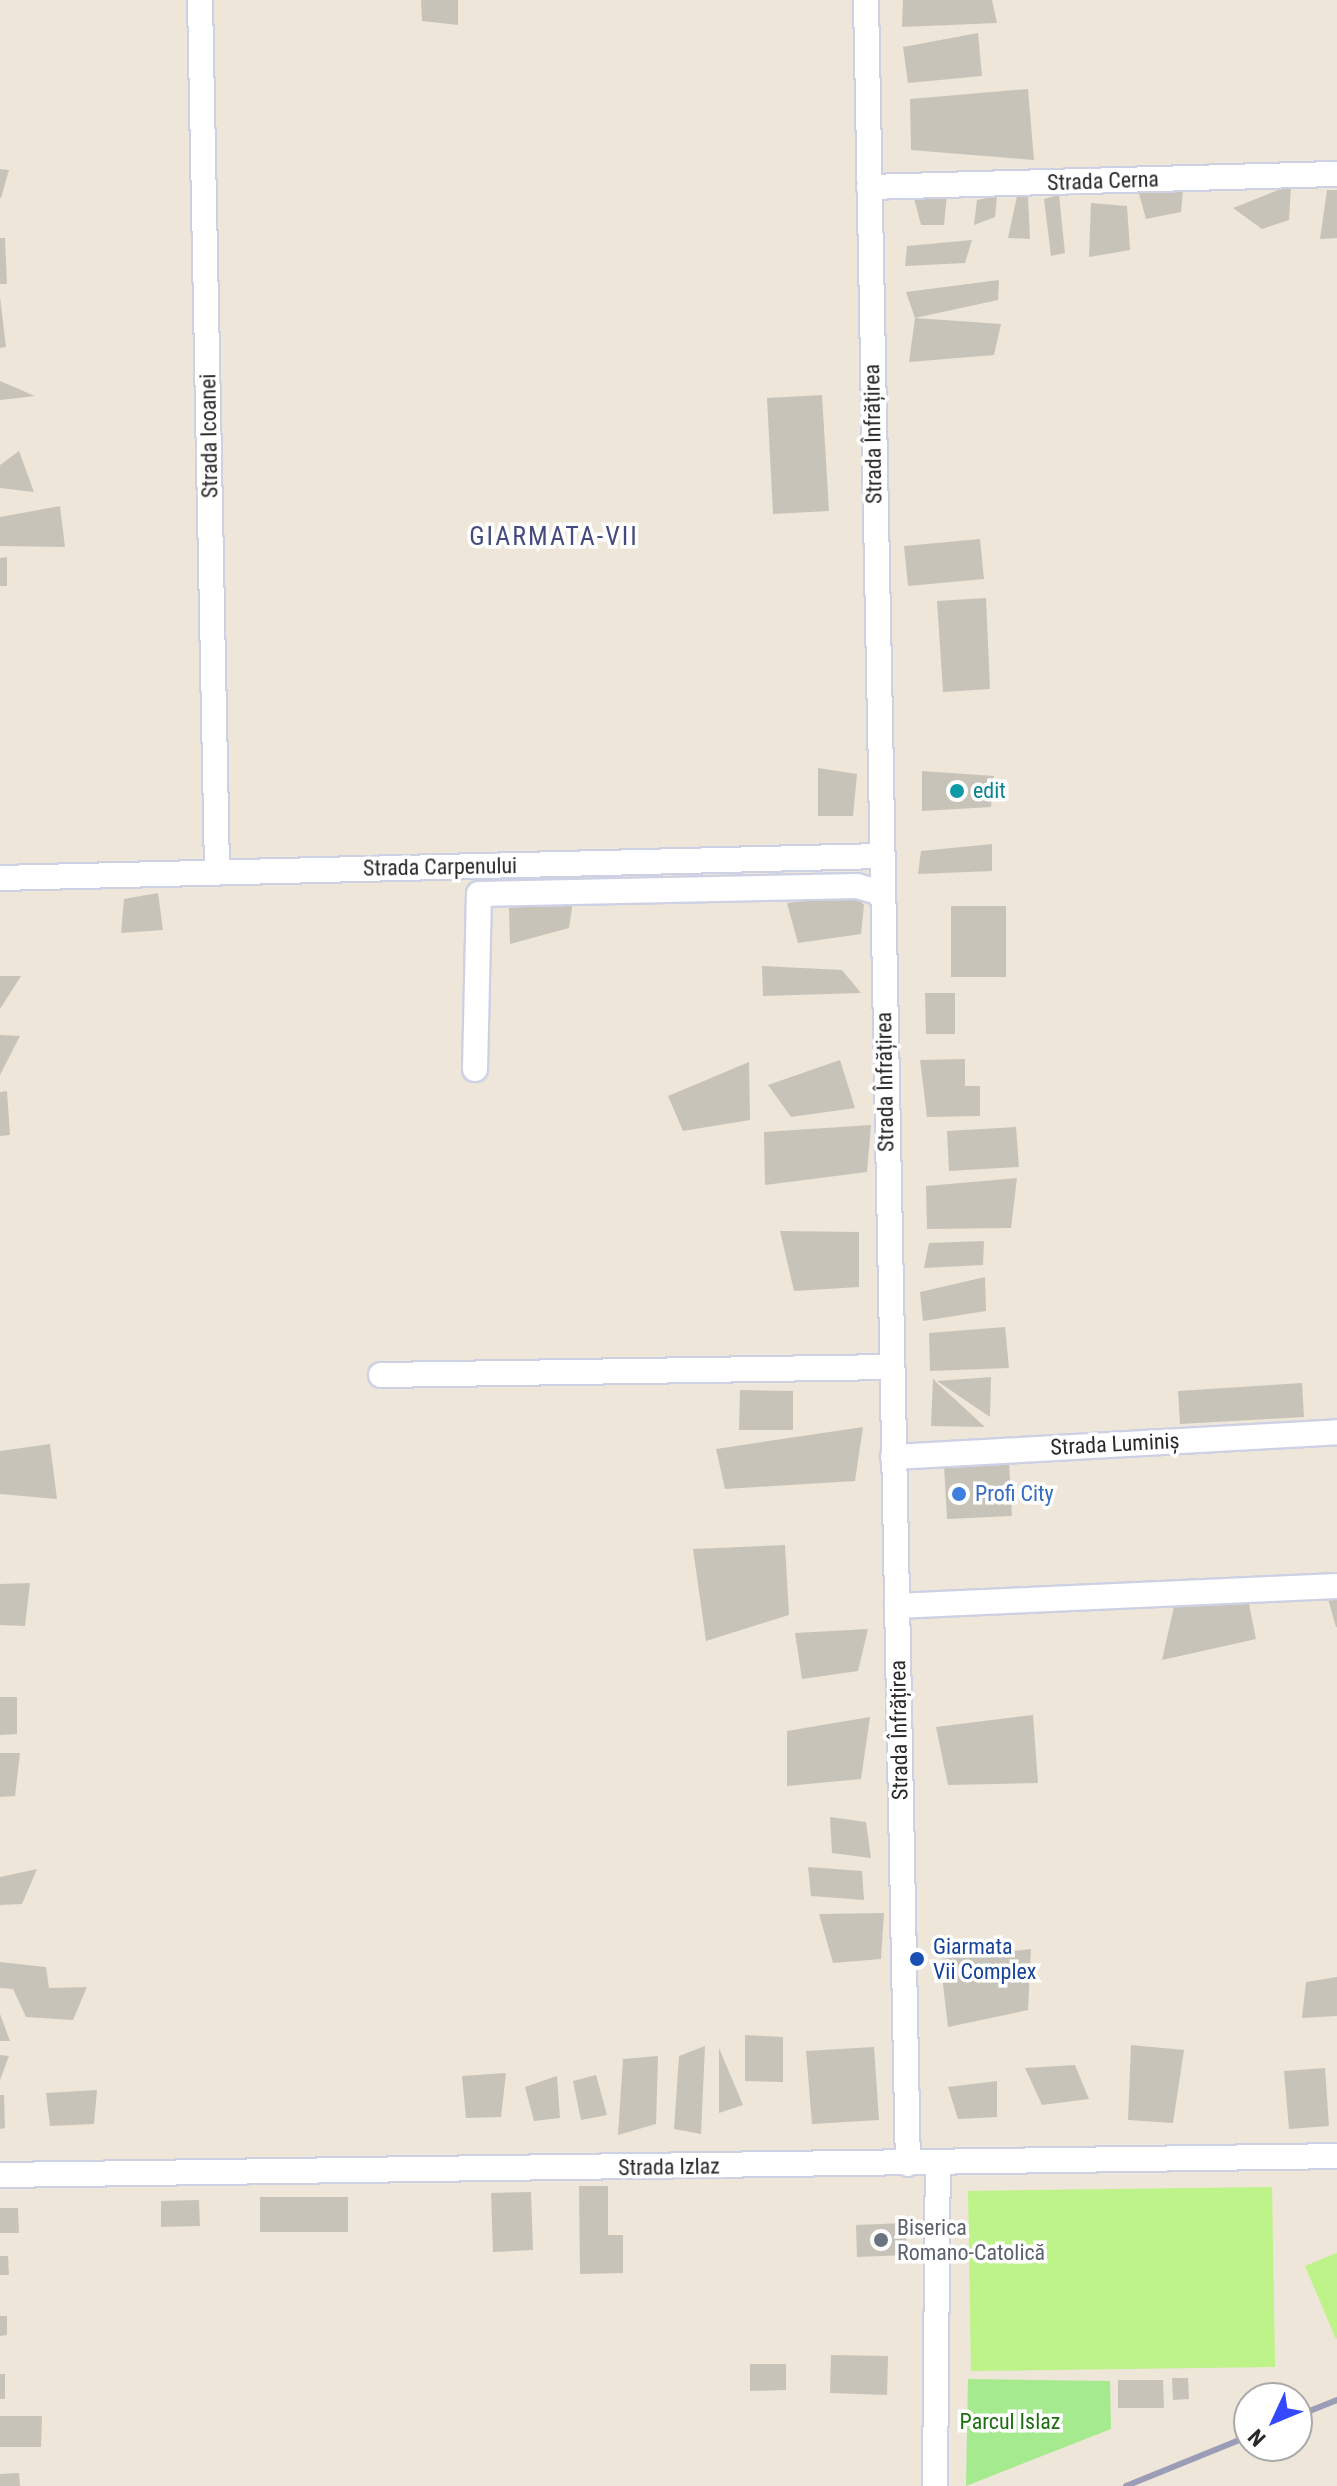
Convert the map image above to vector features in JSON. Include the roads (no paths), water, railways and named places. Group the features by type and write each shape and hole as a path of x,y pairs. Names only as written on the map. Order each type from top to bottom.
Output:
{"street":[{"name":"Strada Icoanei","path":"200,0 217,872"},
{"name":"Strada Înfrățirea","path":"866,0 880,856 908,2164"},
{"name":"Strada Cerna","path":"869,187 1337,174"},
{"name":"Strada Carpenului","path":"0,878 880,856"},
{"path":"475,1069 479,866"},
{"path":"479,894 857,886 881,893"},
{"path":"381,1375 891,1367"},
{"name":"Strada Luminiș","path":"893,1457 1337,1432"},
{"path":"897,1606 1337,1586"},
{"name":"Strada Izlaz","path":"0,2175 1337,2156"},
{"path":"935,2486 938,2164"}],"railway":[{"path":"1313,2410 1337,2400"},
{"path":"1126,2486 1233,2443"}],"place":[{"name":"edit","path":"957,791"},
{"name":"Profi City","path":"959,1494"},
{"name":"Giarmata Vii Complex","path":"917,1959"},
{"name":"Biserica Romano-Catolică","path":"881,2240"}],"district":[{"name":"GIARMATA-VII","path":"554,537"}],"park label":[{"name":"Parcul Islaz","path":"1010,2422"}]}
